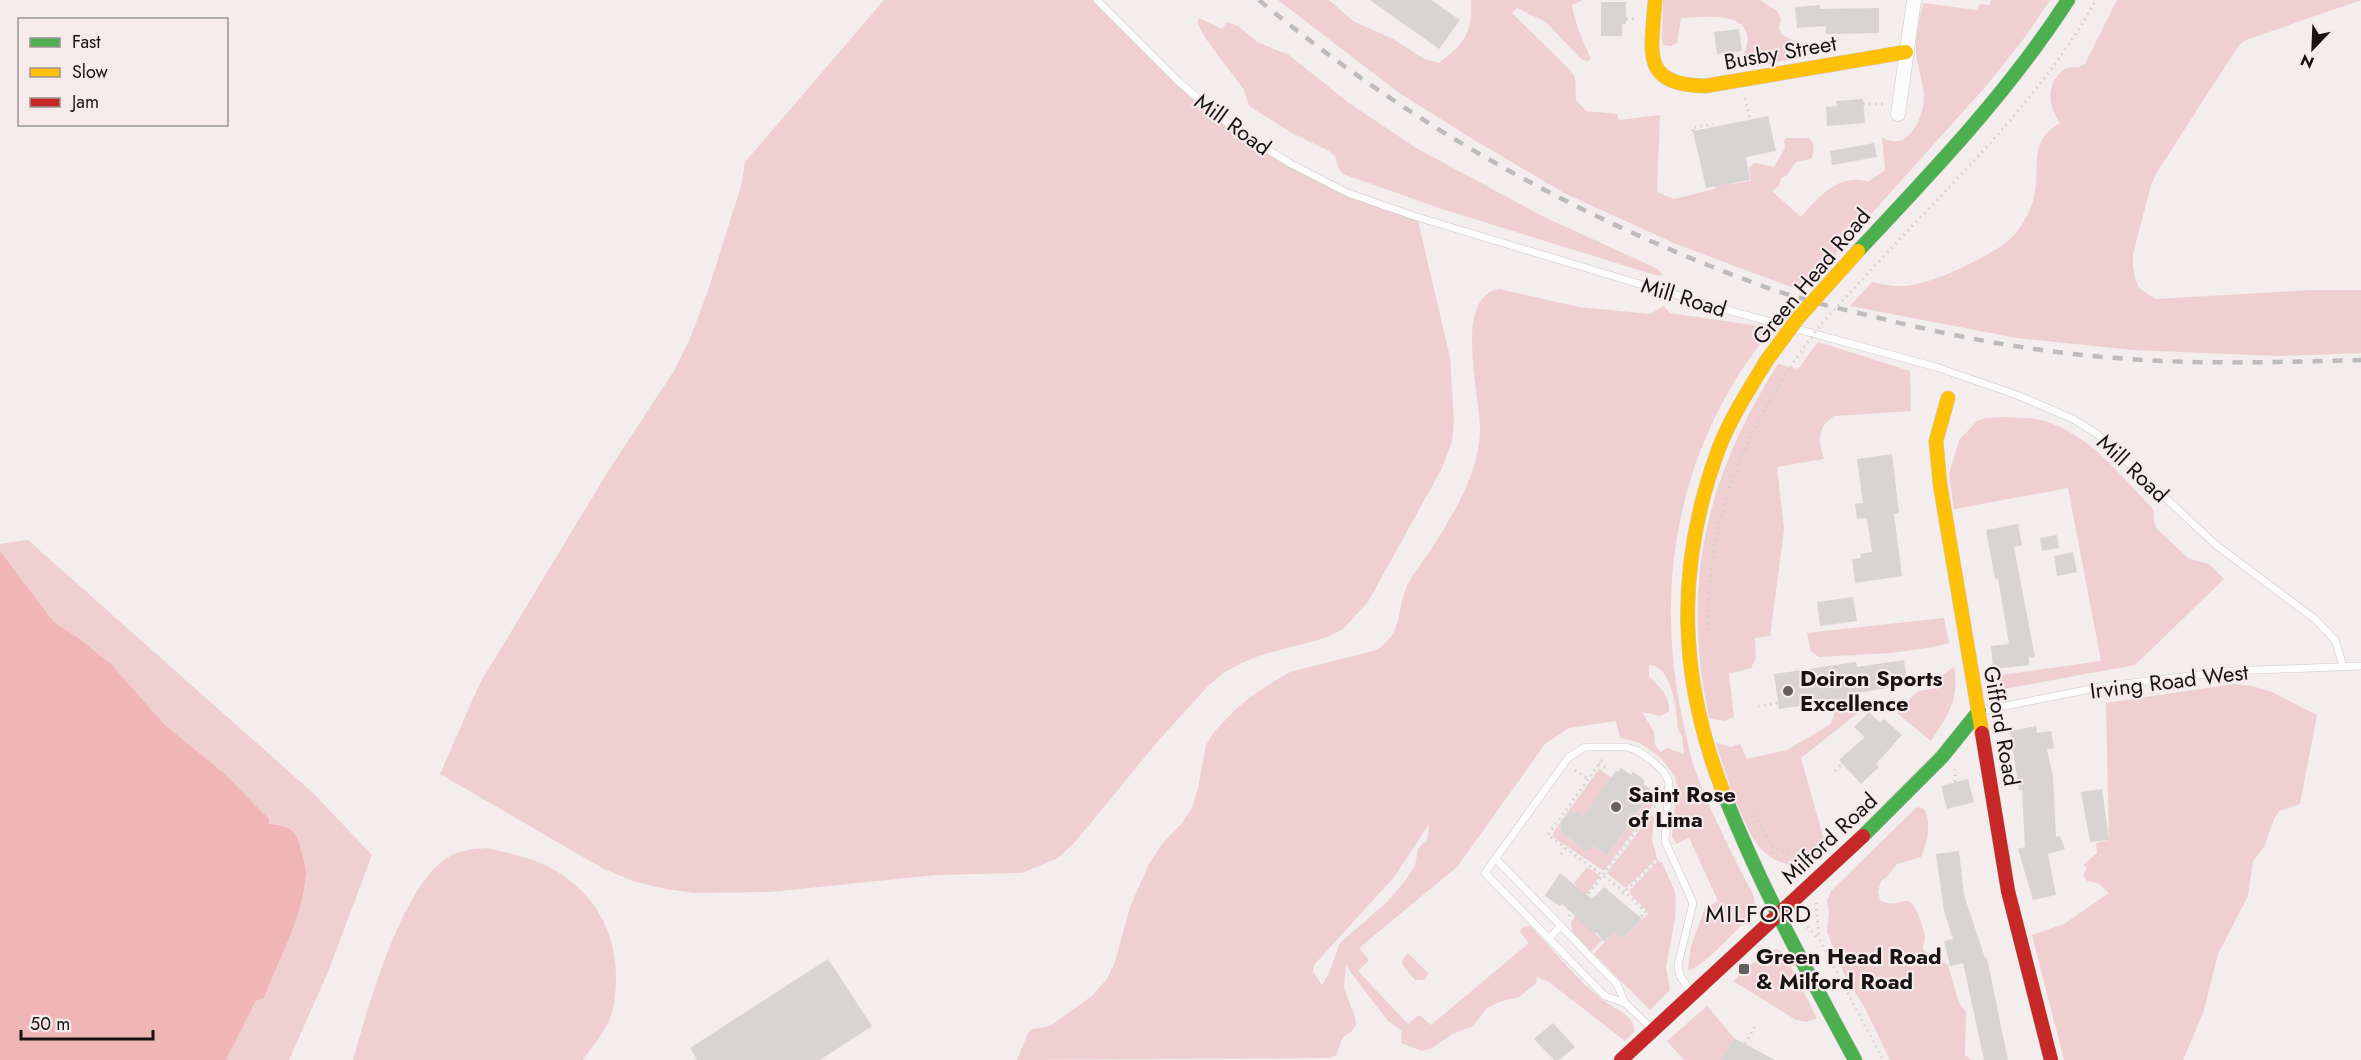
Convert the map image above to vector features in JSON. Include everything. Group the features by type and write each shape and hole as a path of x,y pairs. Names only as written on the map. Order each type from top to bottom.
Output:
{"street":[{"name":"Busby Street","path":"1655,0 1654,61 1658,74 1678,86 1705,86 1906,52"},
{"path":"1899,109 1914,0"},
{"name":"Green Head Road","path":"1855,1060 1778,915 1737,828 1707,753 1688,662 1686,636 1689,564 1702,498 1727,430 1767,360 1789,329 1858,250 1945,157 2013,78 2043,40 2068,0"},
{"name":"Gifford Road","path":"1948,398 1936,445 1950,546 2008,891 2051,1060"},
{"name":"Milford Road","path":"1621,1060 1877,823 1942,757 1979,711"}],"lane":[{"name":"Mill Road","path":"1097,0 1180,83 1235,129 1291,164 1348,193 1417,217 1716,307 1936,367 2017,395 2073,419 2097,434 2216,545 2315,619 2335,640 2343,666"},
{"name":"Irving Road West","path":"1979,711 2118,685 2232,671 2361,666"},
{"path":"1625,1003 1605,996 1485,873 1564,763 1572,753 1585,747 1622,747 1636,750 1660,766 1668,782 1664,835 1668,849 1693,899 1678,965 1680,975 1692,994"},
{"path":"1496,859 1617,984 1625,1003 1653,1030"},
{"path":"1549,938 1560,926"}],"path":[{"path":"1863,104 1899,109"},
{"path":"1693,131 1692,129 1713,124"},
{"path":"1708,631 1711,569 1725,499 1746,444 1790,367 1821,324 1882,257"},
{"path":"1758,706 1778,703"},
{"path":"1611,758 1603,759 1599,763 1548,835 1603,875 1646,912 1640,918"},
{"path":"1564,763 1588,779"},
{"path":"1599,763 1607,769"},
{"path":"1835,771 1840,765"},
{"path":"1560,926 1583,901 1656,804"},
{"path":"1753,814 1772,845 1791,854 1834,863"},
{"path":"1770,859 1772,845"},
{"path":"1561,854 1565,848"},
{"path":"1624,893 1668,849"},
{"path":"1815,881 1820,940"},
{"path":"1573,888 1583,901"},
{"path":"1792,902 1801,921 1820,940 1883,1060"},
{"path":"1745,1044 1755,1026"}],"shaded area":[{"path":"884,0 1097,0 1211,110 1320,180 1417,217 1450,357 1454,421 1452,441 1442,468 1368,602 1343,629 1325,638 1261,655 1223,673 1207,687 1158,741 1075,842 1058,858 1022,873 936,875 770,892 694,893 633,881 604,869 440,774 480,683 612,465 674,371 689,341 708,291 741,186 745,162"},
{"path":"1278,0 1329,0 1353,21 1393,39 1424,59 1439,63 1455,50 1465,37 1470,21 1471,0 1583,0 1572,5 1591,58 1588,61 1581,59 1546,22 1517,8 1512,13 1569,69 1575,77 1576,100 1586,111 1617,114 1619,120 1660,115 1657,192 1674,199 1715,189 1717,184 1724,181 1731,184 1751,181 1749,167 1755,163 1774,167 1785,148 1786,138 1809,138 1814,148 1811,159 1796,162 1786,176 1781,178 1779,186 1772,191 1801,217 1830,189 1848,181 1868,182 1885,170 1882,137 1891,141 1899,141 1913,131 1924,104 1916,55 1918,26 1923,3 1977,10 1980,4 1990,5 1991,0 2050,0 2025,37 1987,85 1802,291 1676,244 1564,193 1398,92"},
{"path":"1663,0 1760,0 1777,11 1781,19 1779,28 1782,35 1805,46 1807,51 1805,56 1754,67 1747,66 1743,57 1747,42 1746,31 1740,23 1719,17 1681,18 1677,43 1671,46 1664,45 1662,43"},
{"path":"2117,0 2361,0 2246,40 2239,45 2157,172 2151,185 2133,254 2133,267 2139,288 2155,299 2314,290 2361,290 2361,353 2278,356 2133,350 2017,338 1850,306 1872,282 1900,286 1929,281 1974,262 2000,247 2013,236 2024,222 2033,201 2039,148 2049,130 2060,123 2051,105 2052,85 2065,69 2085,64"},
{"path":"1199,18 1222,29 1227,22 1238,26 1257,42 1289,55 1349,103 1416,148 1544,217 1658,269 1663,275 1658,276 1442,209 1343,174 1335,156 1329,151 1292,133 1249,106 1244,90 1206,39 1197,23"},
{"path":"1499,289 1579,307 1650,314 1664,306 1670,313 1772,328 1735,381 1706,437 1681,514 1674,554 1671,595 1671,636 1675,676 1691,757 1715,818 1754,897 1753,911 1711,955 1694,969 1688,970 1691,946 1705,908 1718,901 1689,838 1676,844 1672,836 1677,786 1675,776 1659,756 1638,742 1620,738 1616,721 1569,728 1545,744 1457,867 1359,948 1369,960 1358,971 1408,1024 1419,1015 1431,1025 1529,943 1520,932 1523,927 1530,926 1584,983 1603,1000 1628,1017 1634,1026 1634,1032 1625,1041 1549,982 1537,977 1536,983 1519,997 1487,1008 1473,1026 1452,1034 1432,1048 1422,1051 1401,1043 1402,1031 1388,1021 1346,963 1344,988 1356,1025 1343,1037 1336,1055 1330,1058 1017,1060 1028,1033 1032,1029 1050,1026 1092,996 1107,979 1115,962 1130,907 1149,864 1162,844 1182,823 1192,808 1206,745 1214,732 1236,709 1257,692 1290,672 1377,650 1392,636 1407,586 1457,507 1475,462 1480,431 1472,351 1473,329 1476,310 1485,296","holes":["1649,665 1663,672 1672,690 1684,754 1667,748 1660,752 1655,744 1654,732 1642,712 1660,716 1669,712 1666,696 1649,676","1429,824 1427,842 1418,849 1415,866 1387,902 1340,943 1322,985 1313,971 1314,965 1394,877"]},
{"path":"1818,342 1910,371 1911,411 1834,416 1824,425 1820,435 1824,459 1777,467 1784,530 1770,636 1755,638 1756,658 1751,668 1729,674 1734,717 1724,721 1709,718 1701,669 1698,622 1699,577 1706,534 1717,491 1732,449 1778,364 1798,369"},
{"path":"2003,417 2041,420 2074,434 2117,470 2154,510 2154,522 2157,529 2189,559 2209,564 2224,579 2135,665 2004,689 1995,688 1989,683 1987,677 2101,661 2068,488 1954,509 1949,474 1959,440 1977,421"},
{"path":"28,540 313,793 372,855 328,972 289,1060 226,1060 256,1001 264,998 297,917 306,884 306,872 297,837 287,827 269,824 269,819 224,773 165,725 111,664 54,622 0,551 0,544"},
{"path":"0,551 54,622 111,664 165,725 224,773 269,819 269,824 287,827 297,837 306,873 300,907 264,998 256,1001 226,1060 0,1060"},
{"path":"1944,618 1949,643 1891,653 1819,657 1811,651 1807,633"},
{"path":"1954,667 1954,698 1947,715 1931,741 1897,713 1918,691 1939,688 1938,678"},
{"path":"2234,684 2272,692 2317,715 2300,804 2279,811 2264,847 2253,861 2248,896 2218,954 2204,1010 2183,1060 2064,1060 2032,935 2064,924 2109,893 2098,883 2087,881 2083,875 2087,868 2083,865 2097,853 2096,843 2109,840 2106,703"},
{"path":"1869,704 1801,758 1826,847 1809,864 1796,865 1772,858 1762,850 1748,829 1735,800 1716,743 1731,747 1740,744 1747,759 1787,750 1831,724 1836,707"},
{"path":"1599,769 1612,778 1583,816 1577,811 1567,813"},
{"path":"1647,800 1653,805 1604,871 1553,837 1560,823 1561,832 1588,852 1593,846 1607,856"},
{"path":"1917,807 1924,809 1928,820 1927,840 1921,857 1897,864 1881,881 1878,891 1880,900 1884,902 1893,904 1907,901 1913,905 1924,933 1923,950 1948,965 1959,1003 1966,1012 1965,1055 1971,1060 1890,1060 1865,1008 1845,976 1827,932 1829,913 1827,901 1831,891"},
{"path":"1651,815 1654,817 1652,840 1657,858 1627,887 1624,887 1607,873"},
{"path":"487,848 527,858 549,867 579,888 600,914 612,946 616,982 612,1014 601,1035 583,1060 353,1060 388,952 413,897 428,876 444,860 464,851"},
{"path":"1658,861 1662,862 1675,892 1675,919 1666,967 1670,990 1650,1010 1594,954 1614,932 1622,939 1649,913 1630,894 1630,890"},
{"path":"1587,867 1600,876 1585,896 1574,883"},
{"path":"1575,916 1602,940 1591,952 1572,931 1571,922"},
{"path":"1777,949 1784,953 1817,1018 1806,1022 1796,1020 1733,981 1765,952"},
{"path":"1408,953 1428,973 1425,980 1415,980 1403,966 1402,961"},
{"path":"1707,1006 1734,1038 1722,1060 1684,1060 1667,1041"}],"building":[{"path":"1370,0 1431,0 1460,20 1439,49"},
{"path":"1601,2 1626,2 1626,24 1622,24 1622,36 1601,36"},
{"path":"1820,5 1820,9 1879,8 1879,33 1826,34 1826,26 1797,28 1795,7"},
{"path":"1739,29 1742,51 1717,54 1714,32"},
{"path":"1863,99 1865,123 1827,126 1826,107 1837,106 1836,101"},
{"path":"1768,116 1776,151 1746,157 1750,180 1706,188 1693,131"},
{"path":"1874,143 1877,157 1832,165 1830,151"},
{"path":"1892,454 1899,513 1894,514 1902,576 1855,583 1852,559 1861,558 1860,554 1872,552 1867,518 1857,519 1855,504 1863,503 1857,459"},
{"path":"2018,524 2022,545 2014,547 2035,657 2029,658 2029,665 1993,669 1991,646 2009,644 1998,578 1995,579 1986,530"},
{"path":"2057,535 2059,548 2042,551 2040,538"},
{"path":"2073,552 2077,572 2057,576 2054,556"},
{"path":"1853,597 1857,621 1820,626 1817,602"},
{"path":"1904,660 1908,685 1849,694 1854,698 1779,709 1774,674 1856,662 1857,667"},
{"path":"1869,712 1880,723 1884,719 1902,735 1876,764 1879,767 1861,784 1839,760 1865,737 1854,727"},
{"path":"2036,726 2037,733 2051,731 2054,748 2047,749 2053,777 2056,837 2060,836 2065,849 2048,854 2056,895 2033,900 2018,849 2025,847 2022,790 2019,790 2010,731"},
{"name":"Saint Rose of Lima","path":"1621,768 1631,775 1633,772 1639,776 1645,781 1643,784 1653,791 1607,856 1593,846 1588,852 1561,832 1560,823 1567,813 1577,811 1583,816 1616,771 1618,772"},
{"path":"1968,779 1974,802 1947,809 1941,786"},
{"path":"2102,789 2109,840 2090,842 2081,792"},
{"path":"1959,851 1964,895 1985,958 1987,958 2008,1060 1984,1060 1963,963 1950,966 1944,941 1953,939 1944,911 1936,854"},
{"path":"1560,873 1592,899 1604,887 1642,919 1622,939 1614,932 1604,942 1596,932 1594,934 1562,904 1560,906 1545,896"},
{"path":"828,959 872,1026 820,1060 697,1060 690,1048"},
{"path":"1553,1023 1575,1047 1559,1060 1554,1060 1534,1039"},
{"path":"1734,1038 1745,1044 1775,1060 1722,1060"}],"railway":[{"path":"1259,0 1375,88 1498,164 1561,199 1626,230 1774,290 1832,307 1935,331 2055,352 2177,362 2361,360"}],"traffic: fast":[{"path":"1858,251 1942,161 1995,99 2068,0"},
{"path":"1863,836 1942,757 1979,711"},
{"path":"1724,794 1769,896 1855,1060"}],"traffic: slow":[{"path":"1655,0 1652,35 1654,62 1659,72 1669,79 1684,84 1705,86 1906,52"},
{"path":"1767,360 1798,318 1858,251"},
{"path":"1724,794 1698,707 1691,664 1688,621 1689,578 1695,535 1719,448 1735,414 1767,360"},
{"path":"1948,398 1936,441 1940,484 1982,733"}],"traffic: jam":[{"path":"1982,733 2008,891 2051,1060"},
{"path":"1621,1060 1863,836"}],"place":[{"name":"Doiron Sports Excellence","path":"1788,691"},
{"name":"Saint Rose of Lima","path":"1616,807"},
{"name":"Green Head Road & Milford Road","path":"1744,969"}],"district":[{"name":"MILFORD","path":"1759,913"}]}
